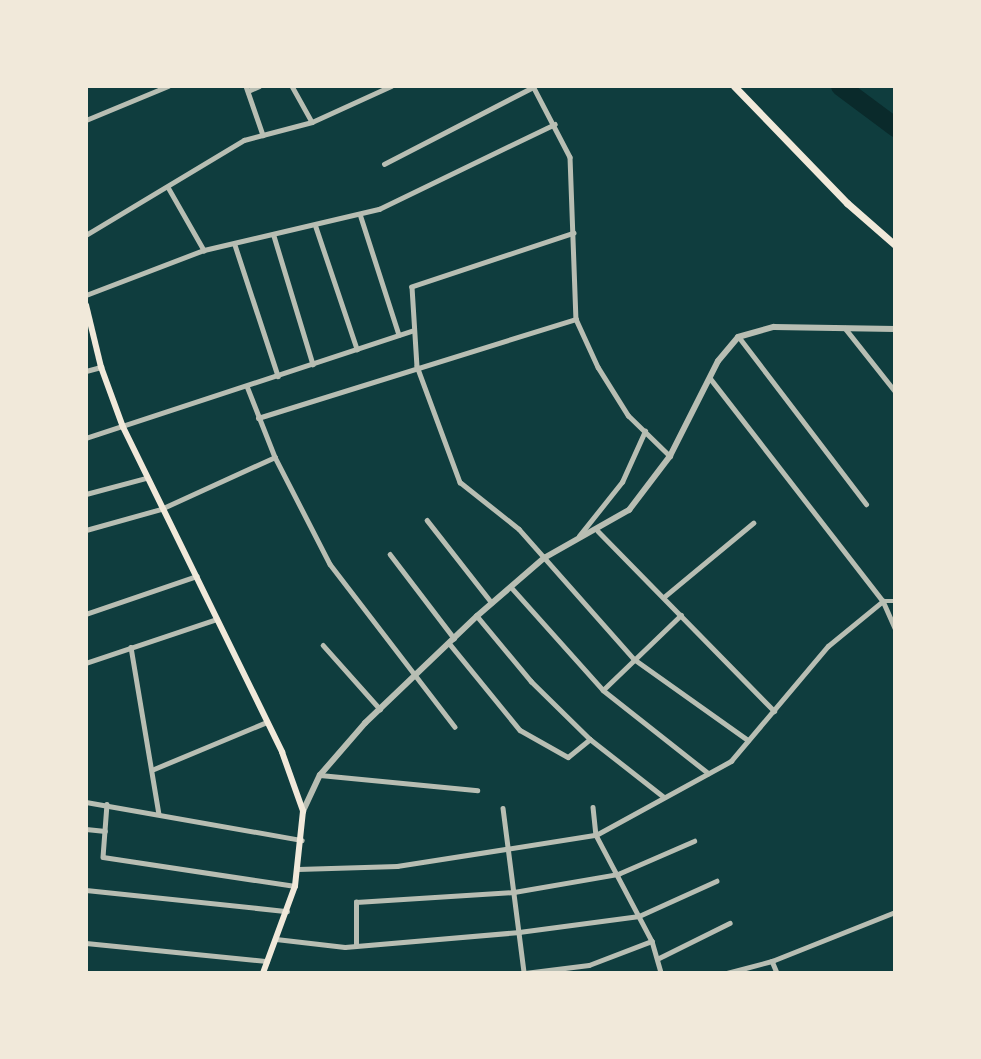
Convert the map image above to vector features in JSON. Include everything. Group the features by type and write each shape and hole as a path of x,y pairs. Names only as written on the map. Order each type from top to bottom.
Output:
{"main road":[{"path":"734,86 838,195 895,245"},
{"path":"86,310 101,367 123,427 267,722 303,811 302,841 295,886 263,973"}],"street":[{"path":"86,120 168,86"},
{"path":"259,86 247,89 263,135"},
{"path":"292,86 312,122"},
{"path":"86,235 243,140 312,122 391,86"},
{"path":"384,164 533,86 570,157 574,180 576,319 598,367 628,415 670,456"},
{"path":"86,295 204,250 316,227 360,214 555,124"},
{"path":"168,187 204,250"},
{"path":"360,214 399,335"},
{"path":"316,227 357,349"},
{"path":"574,233 412,287 412,331 417,366 460,482 519,529 634,659 748,740"},
{"path":"274,236 313,364"},
{"path":"235,245 278,376"},
{"path":"258,418 417,366 576,319"},
{"path":"303,811 320,775 380,710 477,616 544,558 598,531 629,510 670,456 727,346 738,337 774,327 895,329"},
{"path":"845,328 895,391"},
{"path":"86,438 412,331"},
{"path":"738,337 866,503"},
{"path":"86,371 101,367"},
{"path":"710,378 883,601 895,628"},
{"path":"247,386 275,457 330,564 455,727"},
{"path":"574,541 622,482 645,431"},
{"path":"86,530 161,509 275,457"},
{"path":"86,494 146,478"},
{"path":"427,520 492,603"},
{"path":"664,597 753,523"},
{"path":"598,531 774,711"},
{"path":"390,554 520,730 568,757 590,739"},
{"path":"86,614 197,576"},
{"path":"511,587 603,690 708,773"},
{"path":"298,869 397,866 509,851 596,835 730,761 828,646 883,601 895,601"},
{"path":"603,690 681,615"},
{"path":"477,616 531,681 590,739 664,797"},
{"path":"86,663 218,619"},
{"path":"323,645 380,710"},
{"path":"131,648 154,769 159,814"},
{"path":"154,769 267,722"},
{"path":"320,775 477,790"},
{"path":"86,802 302,841"},
{"path":"107,804 103,857 295,886"},
{"path":"593,807 596,835 652,941 661,973"},
{"path":"503,808 524,973 589,965 652,941"},
{"path":"86,829 105,831"},
{"path":"356,946 356,902 514,892 618,874 694,841"},
{"path":"276,939 356,946 519,932 639,916 716,881"},
{"path":"86,890 288,911"},
{"path":"727,973 772,961 895,912"},
{"path":"657,959 730,923"},
{"path":"86,943 267,961"},
{"path":"772,961 778,973"}],"waterway":[{"path":"840,86 895,127"}]}
